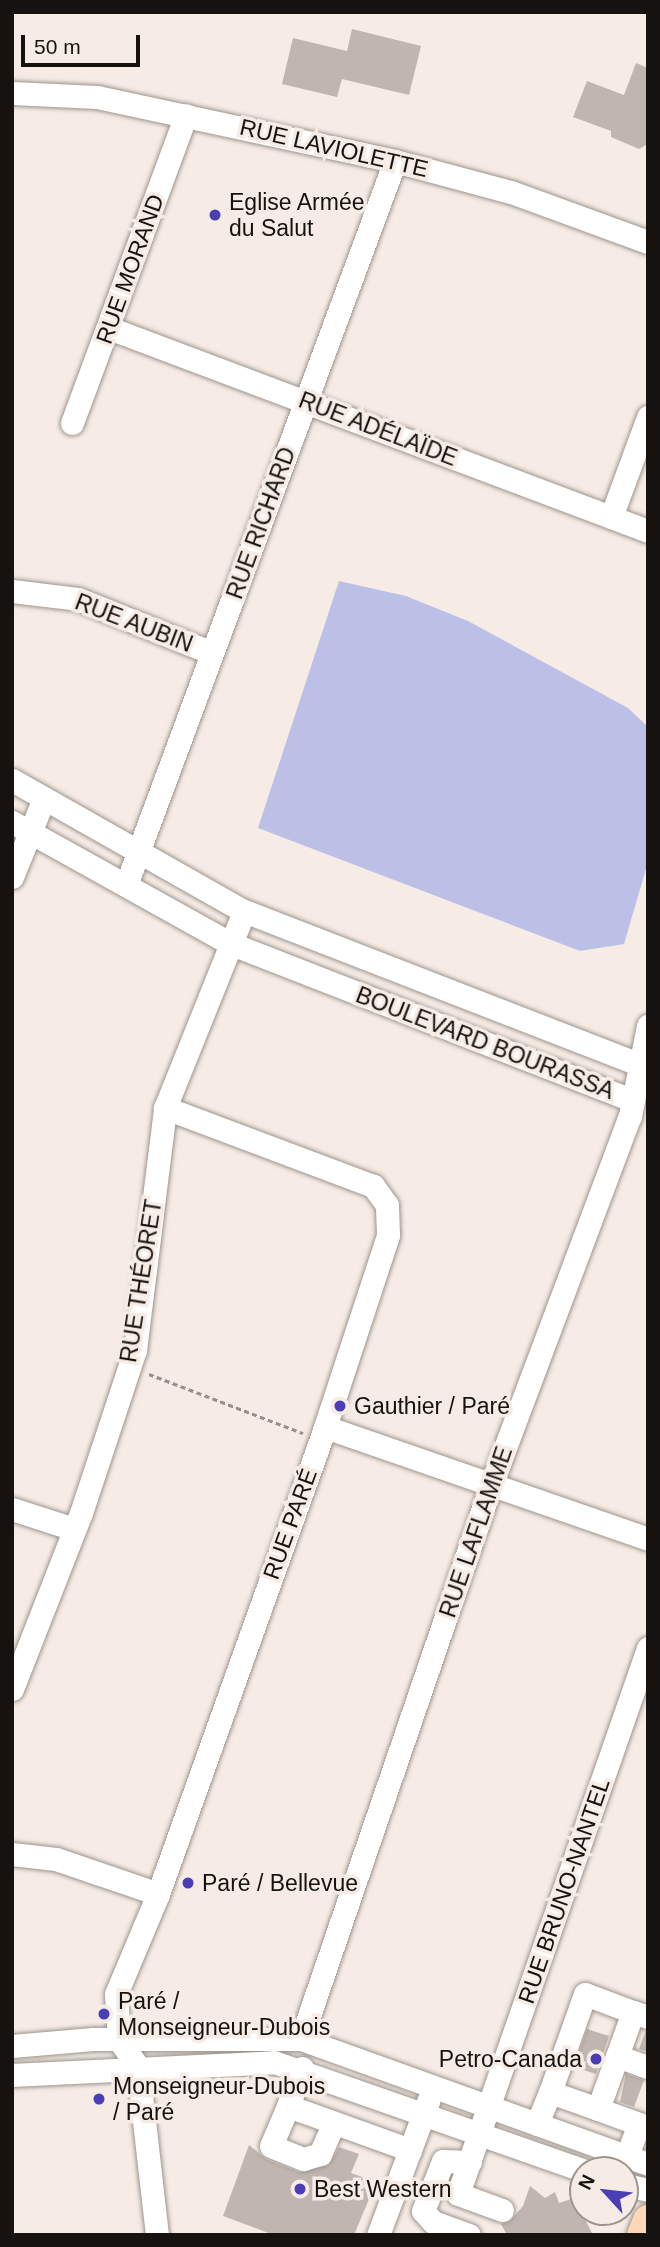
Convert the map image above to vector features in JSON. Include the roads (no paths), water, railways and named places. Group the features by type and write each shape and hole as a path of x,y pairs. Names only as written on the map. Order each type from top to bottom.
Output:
{"main road":[{"path":"642,2235 648,2220"}],"street":[{"name":"RUE LAVIOLETTE","path":"12,93 97,97 395,161 511,192 648,242"},
{"name":"RUE MORAND","path":"72,423 186,115"},
{"name":"RUE RICHARD","path":"126,885 395,161"},
{"name":"RUE ADÉLAÏDE","path":"108,328 648,531"},
{"path":"611,517 648,417"},
{"name":"RUE AUBIN","path":"12,592 78,599 212,653"},
{"name":"BOULEVARD BOURASSA","path":"12,780 244,911 641,1065"},
{"path":"12,877 21,827 44,798"},
{"name":"BOULEVARD BOURASSA","path":"21,827 231,944 631,1100"},
{"name":"RUE THÉORET","path":"14,1682 75,1529 129,1367 165,1108 244,911"},
{"name":"BOULEVARD BOURASSA","path":"338,986 351,952"},
{"name":"RUE LAFLAMME","path":"301,2039 491,1485 613,1162 641,1065 648,1026"},
{"name":"RUE PARÉ","path":"119,2040 116,1994 158,1894 322,1433 388,1234 387,1205 373,1186 165,1108"},
{"path":"322,1433 491,1485 648,1539"},
{"path":"12,1509 75,1529"},
{"name":"RUE BRUNO-NANTEL","path":"476,2200 458,2194 648,1648"},
{"path":"12,1854 56,1859 158,1894"},
{"path":"537,2124 585,1994 640,2015 617,2056 598,2109"},
{"path":"12,2046 119,2040 301,2039 626,2156"},
{"path":"119,2040 138,2067 157,2235"},
{"path":"617,2056 648,2067"},
{"path":"12,2074 261,2062 302,2068 569,2165"},
{"path":"302,2068 271,2146 303,2159 320,2154 334,2123"},
{"path":"378,2235 433,2086"},
{"path":"549,2095 643,2120 638,2156"},
{"path":"288,2106 410,2150"},
{"path":"470,2162 443,2161 424,2211 433,2222 465,2234 476,2200 502,2210"}],"place":[{"name":"Eglise Armée du Salut","path":"215,215"},
{"name":"Gauthier / Paré","path":"340,1406"},
{"name":"Paré / Bellevue","path":"188,1883"},
{"name":"Paré / Monseigneur-Dubois","path":"104,2014"},
{"name":"Petro-Canada","path":"596,2059"},
{"name":"Monseigneur-Dubois / Paré","path":"99,2099"},
{"name":"Best Western","path":"300,2189"}]}
